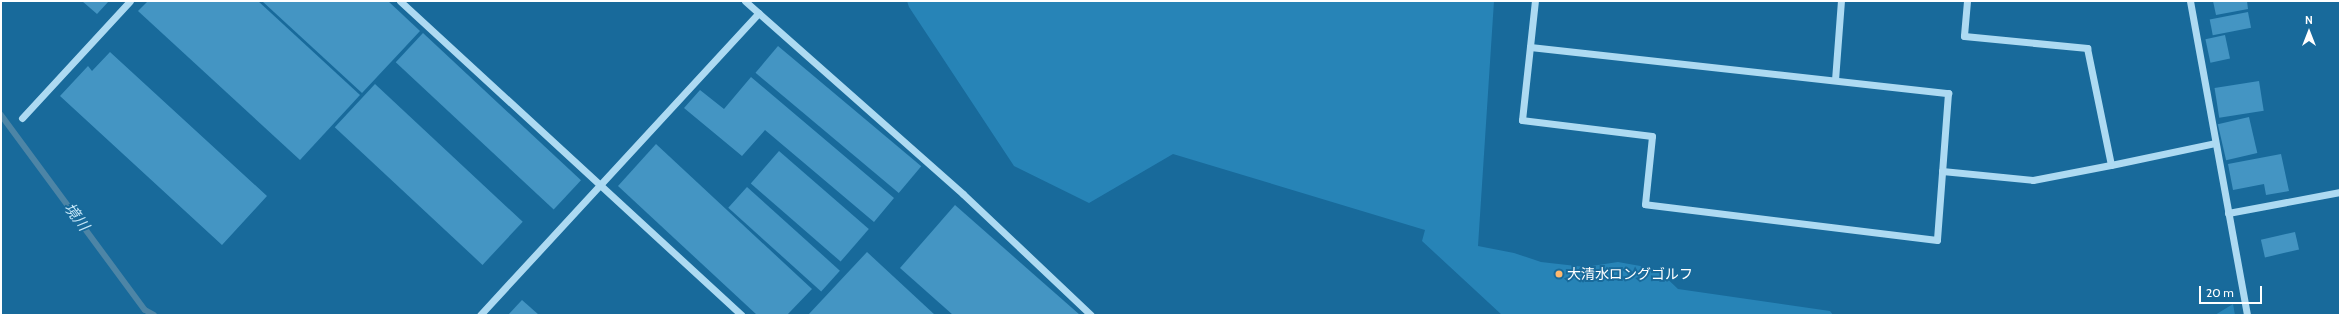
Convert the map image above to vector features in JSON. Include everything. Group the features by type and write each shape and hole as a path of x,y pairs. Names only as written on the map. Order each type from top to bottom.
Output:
{"street":[{"path":"22,118 130,1"},
{"path":"400,1 600,187 741,315"},
{"path":"745,1 963,194 1091,315"},
{"path":"1530,47 1948,93 1936,240 1645,204 1652,136 1522,120 1535,1"},
{"path":"1835,80 1841,1"},
{"path":"1967,1 1964,36 2087,48 2111,165"},
{"path":"2190,1 2247,315"},
{"path":"480,315 600,187 759,13"},
{"path":"1942,171 2033,180 2215,143"},
{"path":"2228,213 2340,192"}],"shaded area":[{"path":"907,1 1494,1 1478,246 1514,253 1541,262 1585,267 1618,262 1657,269 1678,289 1830,311 1833,315 1502,315 1422,241 1425,230 1173,154 1089,203 1014,166 909,7"},
{"path":"2233,304 2235,315 2215,315"}],"building":[{"path":"82,1 109,1 97,14"},
{"path":"148,1 258,1 360,95 300,160 138,11"},
{"path":"262,1 388,1 420,31 362,93"},
{"path":"2213,1 2247,1 2248,9 2216,15"},
{"path":"2248,12 2251,28 2213,35 2210,19"},
{"path":"423,33 581,180 554,210 396,62"},
{"path":"2225,35 2230,58 2210,63 2205,39"},
{"path":"778,46 921,166 899,193 756,73"},
{"path":"110,52 267,196 222,245 60,96 88,66 92,71"},
{"path":"751,77 894,198 874,222 765,130 742,156 684,108 700,90 724,109"},
{"path":"2259,81 2264,111 2219,118 2215,88"},
{"path":"375,84 523,222 482,265 335,127"},
{"path":"2249,117 2257,153 2226,160 2218,124"},
{"path":"656,144 812,289 787,315 757,315 618,186"},
{"path":"779,151 869,229 841,262 751,183"},
{"path":"2281,154 2289,191 2266,195 2264,184 2233,190 2228,164"},
{"path":"747,187 840,271 821,291 728,208"},
{"path":"955,205 1080,315 953,315 900,268"},
{"path":"2295,232 2299,250 2265,257 2261,240"},
{"path":"867,252 935,315 808,315"},
{"path":"522,300 539,315 508,315"}],"waterway":[{"name":"境川","path":"1,115 145,310 154,315"}],"place":[{"name":"大清水ロングゴルフ","path":"1559,274"}]}
